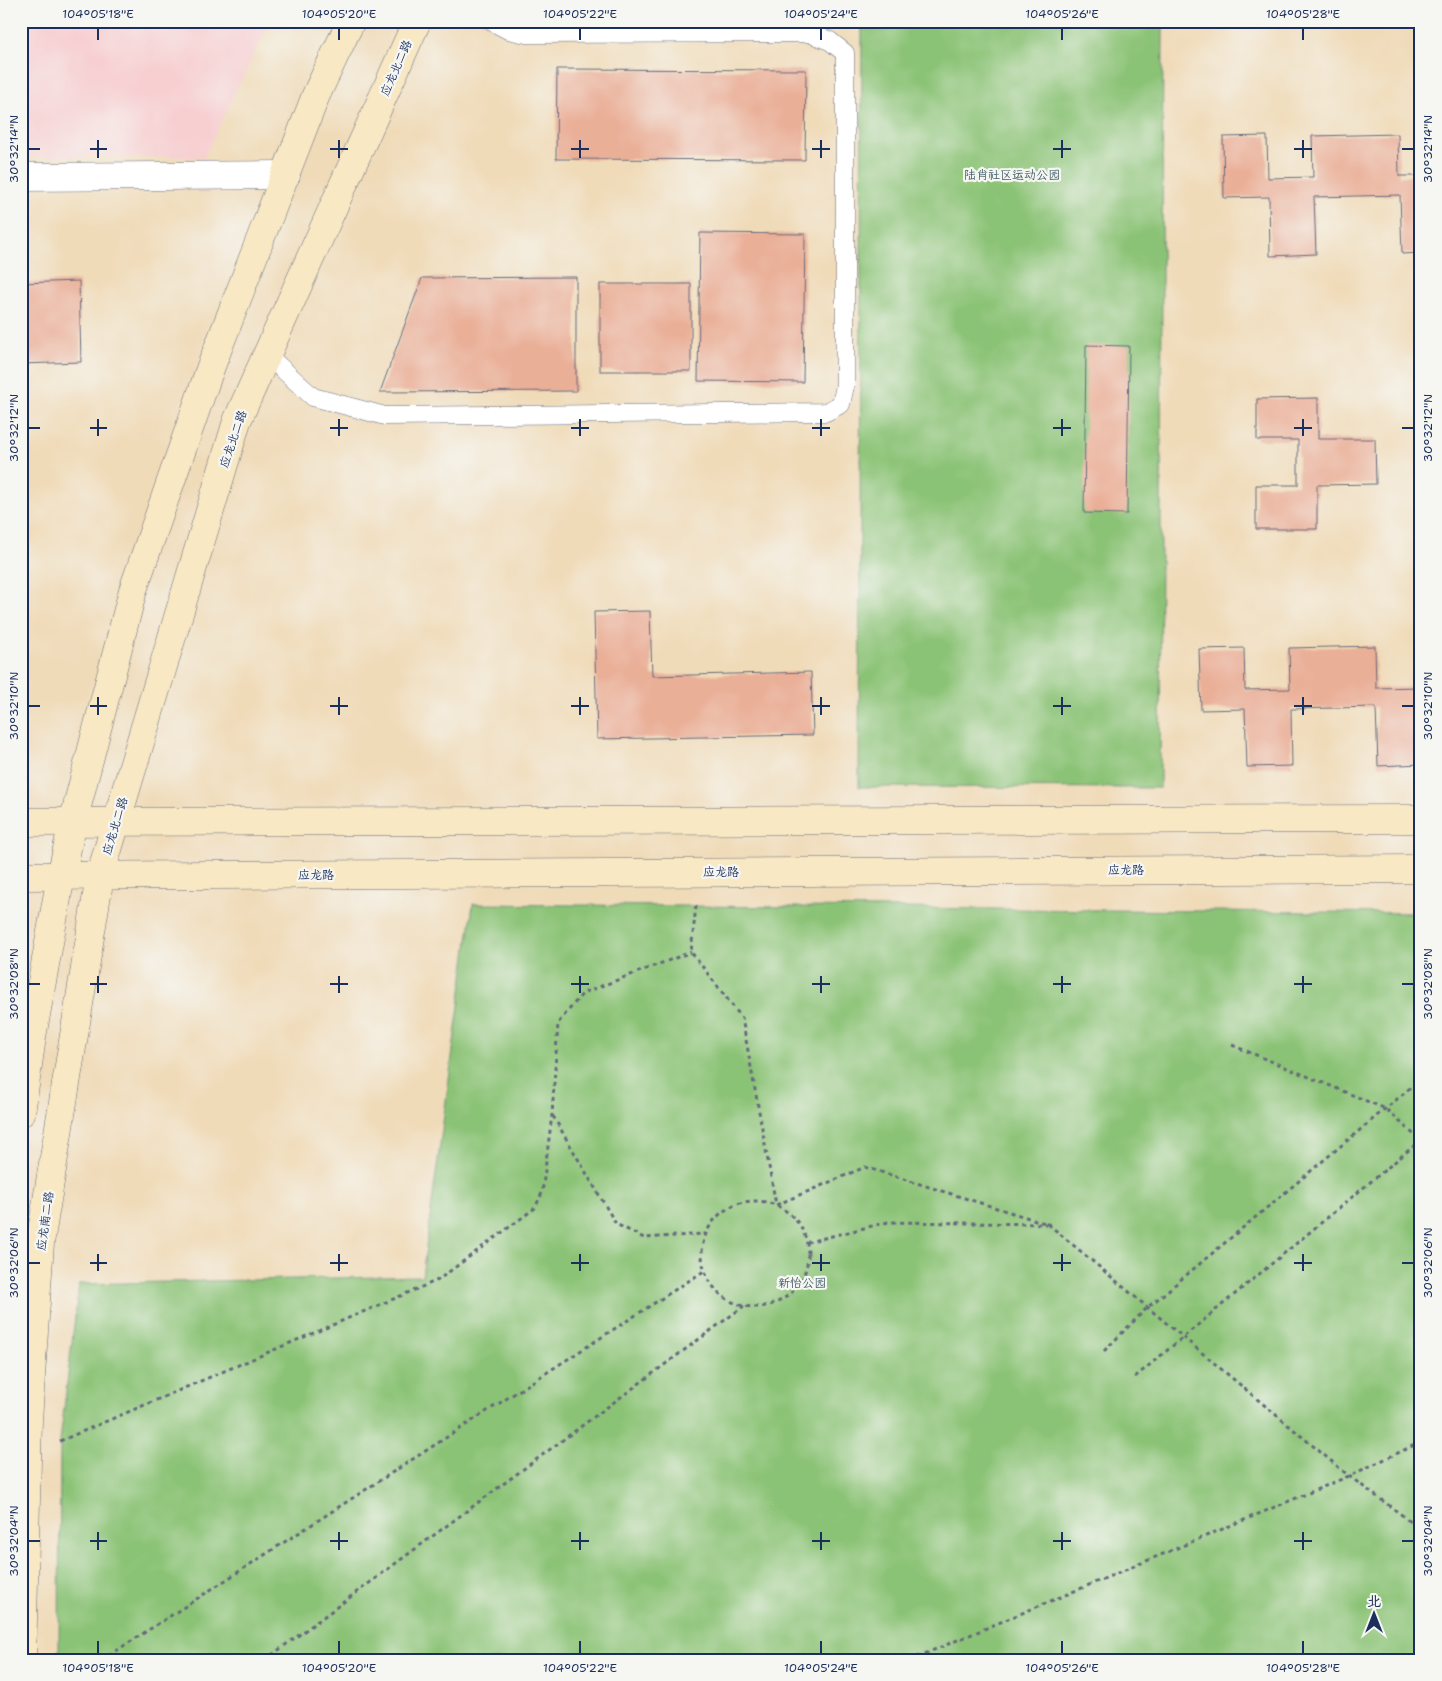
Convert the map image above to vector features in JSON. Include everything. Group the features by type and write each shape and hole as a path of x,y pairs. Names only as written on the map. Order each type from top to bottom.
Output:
{"main road":[{"path":"21,1113 32,1037 61,876 73,822 133,590 210,369 316,95 351,21"},
{"name":"应龙北二路","path":"100,876 237,421 417,21"},
{"path":"21,822 1421,819"},
{"name":"应龙路","path":"21,876 1421,868"},
{"name":"应龙南二路","path":"22,1660 28,1420 40,1243 100,876"}],"street":[{"path":"21,177 286,175"}],"lane":[{"path":"267,355 313,397 385,416 826,412 841,404 845,386 846,53 830,41 809,32 526,34 508,30 491,21"}],"path":[{"path":"696,906 692,952 742,1018 776,1205"},
{"path":"60,1441 438,1280 535,1208 542,1193 552,1115 558,1023 583,993 692,952"},
{"path":"1135,1377 1421,1140 1386,1109 1232,1045"},
{"path":"1104,1351 1148,1307 1421,1079"},
{"path":"552,1115 616,1224 644,1238 705,1234"},
{"path":"776,1205 865,1166 1048,1224 1349,1476 1421,1529"},
{"path":"760,1201 776,1205 790,1213 801,1226 808,1242 809,1259 804,1275 795,1290 780,1301 763,1307 744,1306 727,1299 713,1287 704,1271 702,1252 705,1234 714,1220 727,1209 742,1202 760,1201"},
{"path":"808,1242 888,1222 1048,1224"},
{"path":"102,1660 704,1271"},
{"path":"265,1660 744,1306"},
{"path":"910,1660 1349,1476 1421,1442"}],"shaded area":[{"path":"21,21 270,21 204,157 21,157"}],"green space":[{"name":"陆肖社区运动公园","path":"862,21 1163,21 1160,788 859,787"},
{"name":"新怡公园","path":"473,904 1421,913 1421,1660 59,1660 60,1441 79,1284 422,1276"}],"building":[{"path":"557,69 806,70 805,160 556,159"},
{"path":"1398,134 1399,176 1421,176 1421,253 1402,254 1400,195 1314,197 1316,254 1270,256 1269,197 1224,198 1223,137 1267,136 1268,178 1313,177 1312,136"},
{"path":"700,233 805,234 803,382 698,381"},
{"path":"576,277 576,391 380,392 422,278"},
{"path":"79,281 81,362 21,364 21,283"},
{"path":"600,284 691,284 691,371 600,371"},
{"path":"1086,345 1129,346 1127,514 1084,513"},
{"path":"1318,398 1318,439 1375,439 1376,484 1317,485 1317,529 1256,529 1256,485 1298,485 1298,440 1257,440 1257,399"},
{"path":"650,611 652,676 811,672 813,735 597,739 594,612"},
{"path":"1375,646 1376,688 1421,687 1421,764 1378,766 1376,707 1291,709 1292,766 1247,767 1245,709 1201,710 1199,649 1244,648 1245,690 1290,689 1289,648"}]}
